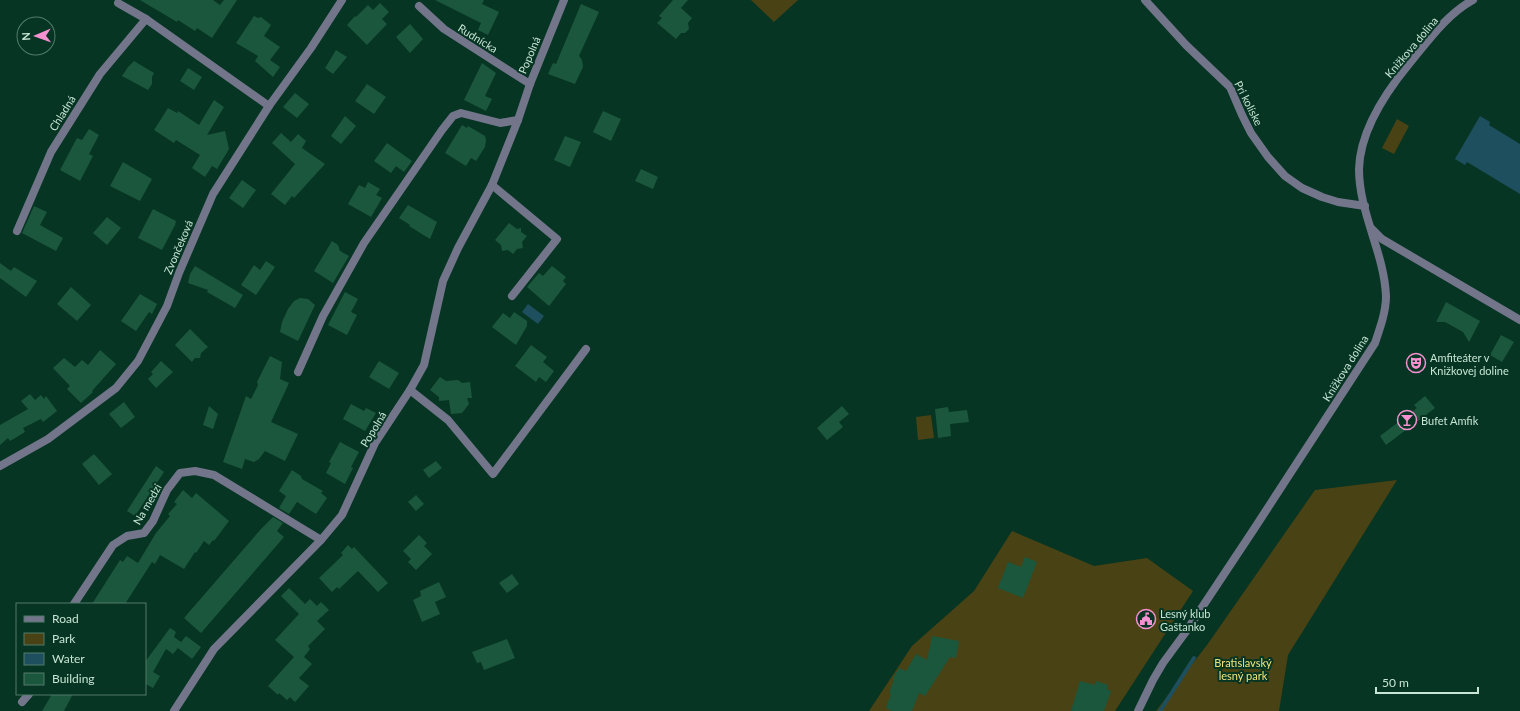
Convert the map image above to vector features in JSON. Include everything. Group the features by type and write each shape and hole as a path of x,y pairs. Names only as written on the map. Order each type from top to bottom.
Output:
{"street":[{"name":"Zvončeková","path":"0,466 48,439 116,388 138,361 167,306 179,273 213,194 269,106 311,48 342,0"},
{"name":"Popolná","path":"174,711 214,649 321,540 342,515 375,443 410,390 424,365 443,281 458,248 492,185 518,120 530,84 564,0"},
{"name":"Pri kolíske","path":"1145,0 1186,45 1230,87 1251,133 1268,157 1285,176 1302,188 1322,197 1338,202 1365,206"},
{"name":"Knižkova dolina","path":"1138,711 1163,663 1237,555 1375,343 1382,324 1386,297 1383,271 1361,189 1359,168 1363,146 1375,114 1393,84 1436,30 1466,4 1473,0"},
{"path":"118,3 146,19 269,106"},
{"name":"Rudnícka","path":"419,6 444,29 530,84"},
{"name":"Chladná","path":"17,231 51,152 100,74 146,19"},
{"path":"298,372 323,316 364,243 452,116 461,113 500,123 518,120"},
{"path":"492,185 557,239 512,296"},
{"path":"1370,226 1382,239 1520,320"},
{"path":"410,390 448,420 493,474 586,348"},
{"name":"Na medzi","path":"75,603 113,545 128,536 144,533 153,521 167,490 180,473 195,471 214,475 321,540"},
{"path":"22,702 28,695"}],"green space":[{"path":"751,0 798,0 774,22"},
{"path":"1397,119 1409,126 1394,154 1382,148"},
{"path":"931,415 934,438 918,440 916,417"},
{"name":"Bratislavský lesný park","path":"1397,480 1288,655 1279,711 1156,711 1207,645 1315,490"},
{"path":"1012,531 1094,566 1147,558 1193,591 1115,711 869,711 912,646 974,591"}],"water":[{"path":"1480,116 1490,122 1489,125 1520,144 1520,194 1467,162 1465,165 1455,159"},
{"path":"528,304 544,316 538,324 522,312"}],"building":[{"path":"140,0 213,0 220,5 224,0 237,0 212,38 197,28 195,31 178,20 177,22"},
{"path":"435,0 484,0 482,4 499,12 488,35 478,30 481,23"},
{"path":"673,0 688,0 681,8 692,18 688,23 689,29 685,33 681,33 676,39 657,23 662,18 659,16"},
{"path":"380,3 389,12 382,19 387,24 367,45 347,25 368,5 373,10"},
{"path":"581,4 599,12 579,56 582,60 583,67 575,84 548,74 553,63 556,64"},
{"path":"254,16 258,18 261,17 271,25 264,36 280,47 270,60 280,67 273,77 255,61 258,56 236,43"},
{"path":"410,24 423,39 410,53 396,37"},
{"path":"336,50 347,57 333,74 325,68"},
{"path":"134,61 154,73 152,77 152,84 148,90 122,76"},
{"path":"482,63 496,73 485,96 492,99 486,111 464,100"},
{"path":"188,68 202,77 194,90 180,81"},
{"path":"367,84 386,97 374,114 355,101"},
{"path":"295,93 309,104 297,118 283,107"},
{"path":"214,100 224,107 207,135 225,131 229,149 217,169 212,166 205,177 192,168 200,155 176,140 174,143 154,130 168,108 177,113 178,111 199,125"},
{"path":"603,111 621,119 611,141 593,132"},
{"path":"345,116 356,126 341,144 331,136"},
{"path":"462,125 467,128 468,126 485,136 486,140 485,147 476,161 471,158 466,166 445,153"},
{"path":"89,129 99,135 89,154 93,156 80,181 60,170 77,138 82,140"},
{"path":"281,133 291,142 298,134 306,141 302,148 325,164 294,198 292,196 285,205 271,194 295,164 272,143"},
{"path":"565,136 581,142 570,167 554,160"},
{"path":"387,143 412,161 404,172 396,166 391,173 374,161"},
{"path":"123,162 152,179 140,201 110,186"},
{"path":"641,169 658,177 653,189 635,181"},
{"path":"242,180 256,190 243,208 229,198"},
{"path":"368,182 380,189 376,195 382,198 371,217 348,204 359,185 365,188"},
{"path":"408,205 437,222 430,239 399,218"},
{"path":"34,206 47,212 40,225 63,238 56,251 22,233"},
{"path":"153,209 176,221 162,250 138,238"},
{"path":"107,217 121,228 107,245 93,233"},
{"path":"509,223 517,229 521,228 521,232 527,236 522,242 523,248 517,249 513,254 508,250 502,251 501,245 495,240"},
{"path":"332,241 338,245 340,251 349,256 333,283 314,271"},
{"path":"266,261 275,267 256,295 241,285 254,265 260,270"},
{"path":"0,263 11,271 14,267 37,281 26,297 0,278"},
{"path":"195,266 243,295 235,308 207,292 208,290 188,283 190,274"},
{"path":"552,266 566,277 563,281 566,284 549,306 527,287 539,273 543,276"},
{"path":"71,287 91,305 77,321 57,304"},
{"path":"345,292 358,299 351,312 357,315 347,335 328,325"},
{"path":"140,294 157,304 152,314 149,312 136,331 121,321"},
{"path":"300,298 308,299 315,305 298,341 280,332 282,322 288,309 294,301"},
{"path":"1446,302 1480,321 1469,342 1463,332 1445,322 1436,322"},
{"path":"514,312 527,321 527,326 516,345 492,327 503,313 510,318"},
{"path":"190,329 208,347 201,353 200,358 195,358 192,362 175,345"},
{"path":"1501,335 1514,342 1502,362 1490,355"},
{"path":"531,345 547,357 543,362 554,371 546,382 539,377 536,382 515,366"},
{"path":"100,350 116,364 92,391 93,392 81,403 67,389 70,386 53,368 64,358 75,367 82,360 88,365"},
{"path":"270,356 282,362 280,379 289,383 271,422 298,434 285,461 265,451 259,459 254,462 245,459 242,469 223,462 246,396 251,399 258,385 257,382"},
{"path":"161,361 173,372 156,388 148,379 153,374 151,372"},
{"path":"379,361 399,373 389,389 369,377"},
{"path":"440,377 446,381 458,380 462,383 470,382 472,398 467,398 469,404 462,413 451,414 449,400 439,401 439,397 430,390"},
{"path":"30,394 35,400 41,395 44,399 46,396 57,411 43,422 41,419 23,428 25,432 10,441 8,438 0,445 0,425 28,409 21,401"},
{"path":"1425,396 1435,408 1386,445 1380,436 1417,408 1414,405"},
{"path":"124,402 135,417 121,428 109,414"},
{"path":"351,404 364,411 366,408 376,413 365,431 343,419"},
{"path":"209,406 218,414 213,429 203,425"},
{"path":"842,406 849,414 839,422 843,427 827,440 817,428"},
{"path":"948,407 949,412 967,410 969,422 950,424 951,436 938,438 935,409"},
{"path":"340,442 359,452 351,467 353,468 345,484 326,473 331,463 329,462"},
{"path":"94,454 112,474 99,485 82,464"},
{"path":"436,461 442,468 429,478 423,470"},
{"path":"156,466 164,472 135,516 127,511"},
{"path":"292,470 301,476 302,479 323,491 321,493 327,498 316,514 297,502 289,514 279,508 286,496 279,491"},
{"path":"183,490 192,498 196,493 229,521 214,541 213,540 209,545 204,541 184,569 160,555 155,564 152,562 126,603 93,603 120,560 123,562 127,556 138,563 156,533 170,516 168,514 177,504 174,502"},
{"path":"416,495 424,504 416,511 408,502"},
{"path":"273,517 283,523 277,531 284,537 201,633 184,618"},
{"path":"419,535 427,543 424,546 432,554 416,570 408,562 411,559 403,551"},
{"path":"348,545 352,549 354,547 388,583 378,592 358,571 339,589 337,587 332,592 319,578 343,555 341,553"},
{"path":"1025,557 1037,562 1023,598 998,588 1008,562 1021,567"},
{"path":"512,574 519,584 507,593 499,583"},
{"path":"439,582 446,597 435,602 440,614 422,622 413,600 421,596 420,591"},
{"path":"289,588 305,604 310,599 317,606 321,602 329,610 317,621 325,629 308,646 310,649 304,657 312,664 299,678 309,686 295,702 290,697 287,700 279,693 278,695 268,686 294,657 275,640 299,614 281,596"},
{"path":"1144,613 1153,617 1149,629 1139,626"},
{"path":"170,628 176,632 174,637 181,642 186,636 201,647 192,659 178,648 173,654 166,649 153,672 160,676 153,688 146,684 146,661"},
{"path":"932,636 959,641 956,658 950,657 925,696 919,693 912,711 892,711 886,708 891,694 889,693 894,679 893,678 899,668 906,671 916,654 927,660"},
{"path":"507,639 515,658 484,670 481,662 477,663 472,652"},
{"path":"1080,681 1095,685 1096,681 1108,685 1107,689 1111,691 1104,711 1071,711"},
{"path":"51,695 72,695 64,711 42,711"}],"waterway":[{"path":"1160,711 1194,658"}],"place":[{"name":"Amfiteáter v Knižkovej doline","path":"1416,363"},
{"name":"Bufet Amfik","path":"1407,420"},
{"name":"Lesný klub Gaštanko","path":"1146,619"}]}
